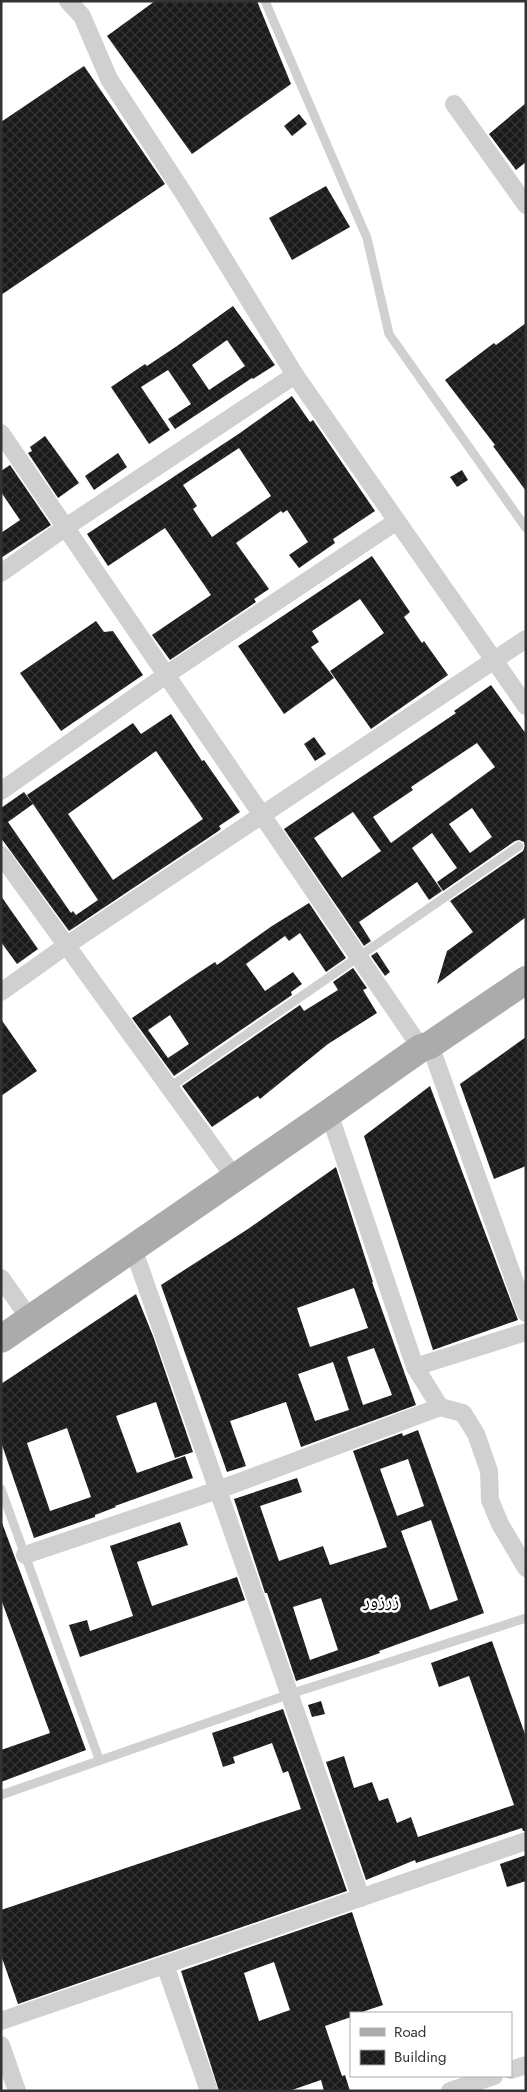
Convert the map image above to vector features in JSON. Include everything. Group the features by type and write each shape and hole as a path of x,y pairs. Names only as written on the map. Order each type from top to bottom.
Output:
{"main road":[{"path":"1,1339 425,1046 526,980"}],"street":[{"path":"68,1 82,16 109,79 186,197 295,375 526,706"},
{"path":"454,104 526,205"},
{"path":"1,573 295,375"},
{"path":"1,433 360,958 425,1046 526,1313"},
{"path":"1,791 166,675 397,521"},
{"path":"1,992 67,945 526,639"},
{"path":"1,855 235,1178"},
{"path":"329,1113 415,1367 440,1406"},
{"path":"133,1248 361,1898"},
{"path":"1,1278 30,1319"},
{"path":"415,1367 526,1332"},
{"path":"25,1555 218,1490 440,1406 463,1413 476,1434 489,1471 490,1500 500,1524 526,1568"},
{"path":"1,2021 526,1841"},
{"path":"165,1965 209,2091"},
{"path":"1,2045 17,2091"},
{"path":"512,2070 526,2065"},
{"path":"450,2091 491,2077"}],"lane":[{"path":"265,1 367,238 389,334 526,528"},
{"path":"170,1088 519,846"},
{"path":"1,1489 99,1759"},
{"path":"1,1795 99,1759 290,1694 526,1618"}],"building":[{"path":"155,1 257,1 291,84 192,154 107,36"},
{"path":"84,66 165,184 1,295 1,122"},
{"path":"526,103 526,162 516,170 489,134"},
{"path":"299,114 307,124 292,136 284,126"},
{"path":"326,186 350,227 292,260 269,218"},
{"path":"233,306 275,365 175,429 168,419 191,404 168,370 141,387 170,430 149,444 111,387 145,364 147,366","holes":["227,340 245,366 209,390 192,365"]},
{"path":"526,323 526,491 493,446 495,445 445,380 494,343 496,345"},
{"path":"292,396 310,422 313,420 375,511 333,539 335,543 299,568 289,555 308,542 287,510 283,513 281,511 236,543 269,589 254,599 256,602 170,660 152,635 211,595 165,528 108,566 87,534 240,433","holes":["239,448 271,496 212,537 193,509 197,506 183,485"]},
{"path":"45,436 79,483 58,498 28,453 32,451 30,447"},
{"path":"118,453 127,467 94,490 85,476"},
{"path":"10,465 51,525 1,558 1,533 20,520 1,492 1,471"},
{"path":"462,470 468,480 457,487 450,477"},
{"path":"372,556 410,612 404,617 448,675 371,729 330,671 384,633 360,599 312,631 319,642 311,647 334,678 284,714 238,646"},
{"path":"96,621 104,632 113,631 143,675 61,731 20,673"},
{"path":"491,685 526,734 526,917 437,984 447,951 473,932 450,901 523,851 524,842 515,841 443,891 437,882 457,868 432,833 412,848 442,891 429,900 417,882 359,922 371,941 364,946 284,829 456,713 454,711","holes":["477,743 495,767 391,843 373,817 413,790 411,787","472,808 492,837 470,853 449,824","353,812 381,851 342,878 314,838"]},
{"path":"171,714 202,761 204,760 240,812 219,826 221,829 217,832 69,931 1,838 1,808 24,792 33,804 27,795 133,723 141,734","holes":["156,751 203,819 113,880 68,814","33,804 98,900 76,915 73,911 71,913 8,822"]},
{"path":"314,737 326,754 315,761 304,744"},
{"path":"1,896 38,949 17,964 1,942"},
{"path":"309,903 346,958 326,972 300,933 289,941 285,936 246,964 265,991 293,972 302,984 291,992 292,995 174,1076 132,1018 215,962 217,965 272,926","holes":["170,1015 189,1044 168,1058 148,1030"]},
{"path":"377,952 390,972 385,976 371,956"},
{"path":"353,968 367,988 363,990 377,1013 328,1044 260,1099 258,1096 212,1127 182,1086 300,1005 304,1011 338,990 333,982"},
{"path":"1,1019 37,1071 1,1096"},
{"path":"526,1037 526,1166 494,1179 460,1084"},
{"path":"430,1086 518,1320 433,1350 364,1136"},
{"path":"336,1167 372,1282 416,1405 301,1447 286,1402 230,1421 246,1466 227,1472 161,1285 248,1229","holes":["354,1288 368,1328 310,1347 297,1308","374,1348 392,1395 363,1405 347,1357","333,1362 349,1410 315,1421 298,1374"]},
{"path":"136,1294 153,1336 193,1452 175,1458 156,1402 116,1416 137,1473 185,1456 193,1478 115,1506 95,1515 95,1517 34,1538 1,1442 1,1384","holes":["67,1428 91,1497 50,1511 27,1443"]},
{"path":"418,1430 484,1613 379,1651 380,1653 296,1681 234,1499 297,1478 302,1492 260,1506 279,1561 323,1546 330,1565 387,1547 353,1451 402,1433 403,1436","holes":["408,1459 424,1506 397,1516 380,1469","431,1520 458,1600 430,1610 401,1531","321,1598 338,1650 310,1660 293,1607"]},
{"path":"1,1520 86,1750 1,1782 1,1750 50,1733 1,1599"},
{"path":"180,1522 188,1545 137,1562 152,1606 237,1577 245,1600 80,1657 69,1625 87,1620 90,1631 133,1616 110,1546"},
{"path":"492,1641 526,1737 526,1831 523,1831 522,1828 416,1863 415,1860 366,1880 326,1762 344,1756 354,1788 372,1782 379,1801 388,1798 397,1823 411,1817 418,1837 514,1805 469,1676 439,1687 431,1663"},
{"path":"321,1701 325,1714 312,1717 308,1705"},
{"path":"283,1709 347,1891 18,2004 1,1955 1,1910 301,1809 288,1771 283,1773 272,1743 233,1757 235,1763 223,1767 212,1733"},
{"path":"526,1855 526,1881 507,1887 500,1864"},
{"path":"352,1912 383,2005 362,2012 350,2012 350,2017 325,2026 342,2076 345,2075 350,2091 324,2091 321,2080 289,2091 219,2091 181,1971","holes":["274,1962 290,2010 259,2021 244,1973"]}],"district":[{"name":"زرزور","path":"381,1601"}]}
